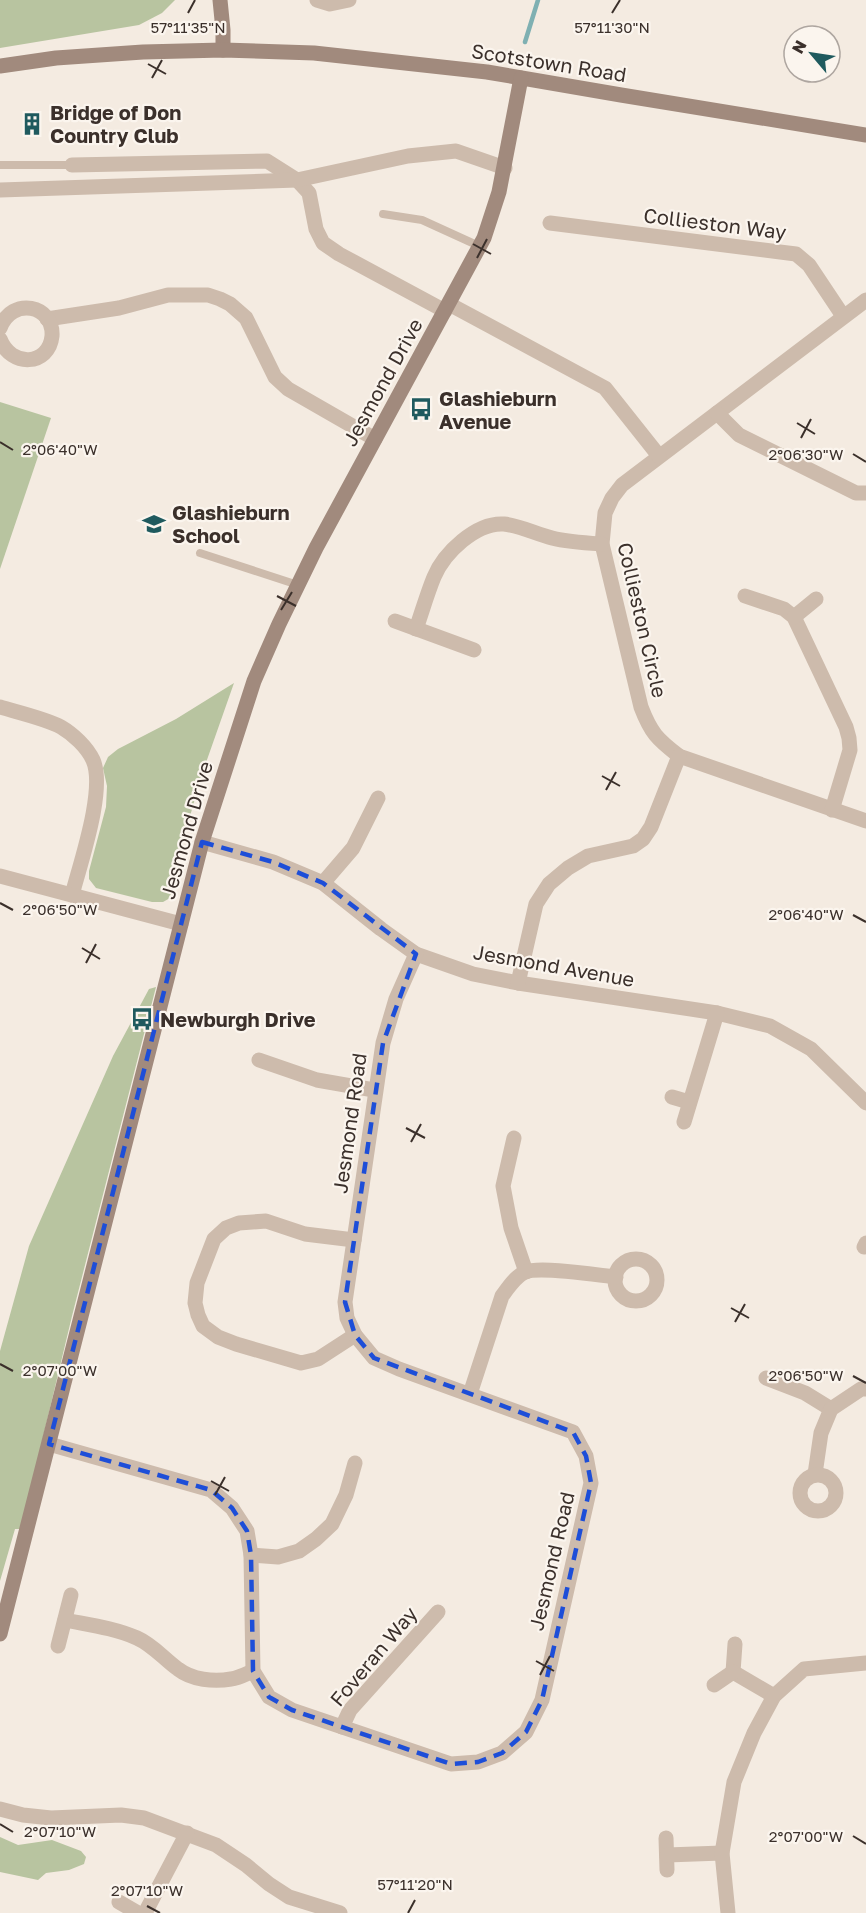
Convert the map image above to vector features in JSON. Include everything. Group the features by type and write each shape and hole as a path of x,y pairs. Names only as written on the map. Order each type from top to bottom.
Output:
{"street":[{"path":"220,0 223,50"},
{"path":"317,0 330,3 349,0"},
{"name":"Scotstown Road","path":"0,66 56,58 122,53 223,50 314,53 487,72 866,135"},
{"name":"Jesmond Drive","path":"0,1634 4,1600 49,1444 202,842 254,681 298,585 479,246 500,192 521,78"},
{"path":"0,190 297,180 408,156 456,151 505,168"},
{"path":"72,165 262,160 272,163 297,180 309,193 316,229 323,243 339,254 605,388 659,456"},
{"name":"Collieston Way","path":"550,223 796,254 809,266 843,316"},
{"path":"47,319 119,309 168,295 208,295 220,299 230,304 246,318 275,377 288,389 375,440"},
{"name":"Collieston Circle","path":"866,300 622,485 612,498 605,513 602,544 641,707 649,728 661,742 679,756 866,821"},
{"path":"0,328 8,314 25,307 34,309 47,319 52,337 43,353 26,360 17,359 9,354 0,339"},
{"path":"717,413 739,435 856,492 866,493"},
{"path":"416,629 435,575 448,555 465,537 484,528 501,524 522,527 552,538 602,544"},
{"path":"745,596 784,609 794,617 846,727 850,750 832,810"},
{"path":"794,617 816,599"},
{"path":"395,621 474,650"},
{"path":"0,707 61,727 80,742 93,760 96,781 95,805 72,895"},
{"path":"518,983 536,904 545,889 568,868 588,856 633,846 643,839 651,827 679,756"},
{"path":"323,883 353,848 378,798"},
{"name":"Jesmond Avenue","path":"202,842 273,862 323,883 417,954 473,974 717,1013 770,1026 811,1048 866,1103"},
{"path":"0,876 181,924"},
{"name":"Jesmond Road","path":"253,1671 269,1697 291,1710 451,1764 478,1762 502,1753 526,1732 542,1700 591,1483 586,1456 573,1432 374,1358 355,1335 347,1318 345,1302 374,1090 383,1043 393,1010 417,954"},
{"path":"684,1122 717,1013"},
{"path":"259,1060 317,1080 374,1090"},
{"path":"672,1097 690,1102"},
{"path":"514,1138 503,1186 511,1228 526,1272"},
{"path":"354,1240 305,1234 266,1221 239,1223 226,1228 214,1239 197,1283 195,1303 203,1326 218,1337 301,1363 318,1359 355,1335"},
{"path":"470,1394 502,1296 511,1284 526,1272 552,1270 616,1277"},
{"path":"766,1378 805,1393 831,1409"},
{"path":"815,1474 821,1433 831,1409 861,1389 866,1389"},
{"path":"49,1444 211,1490 232,1508 247,1532 250,1555 253,1671 232,1679 204,1679 190,1676 138,1638 111,1628 65,1620"},
{"path":"250,1555 278,1557 299,1551 316,1539 332,1524 346,1495 355,1463"},
{"path":"58,1646 72,1595"},
{"name":"Foveran Way","path":"342,1727 350,1710 438,1612"},
{"path":"733,1672 735,1644"},
{"path":"728,1913 722,1853 734,1782 754,1733 774,1696 804,1669 866,1663"},
{"path":"714,1685 733,1672"},
{"path":"733,1672 774,1696"},
{"path":"0,1809 23,1815 51,1818 121,1815 144,1818 216,1845 290,1897 340,1913"},
{"path":"145,1913 187,1833"},
{"path":"666,1838 667,1862 722,1853"},
{"path":"119,1902 138,1913"}],"lane":[{"path":"0,165 72,165"},
{"path":"383,214 422,220 479,246"},
{"path":"200,553 298,585"}],"highlighted area":[{"path":"202,842 273,862 323,883 416,954 383,1043 345,1302 355,1335 374,1358 573,1432 586,1456 591,1483 542,1700 526,1732 502,1753 478,1762 451,1764 292,1710 269,1697 253,1671 251,1555 247,1531 232,1508 211,1490 49,1444"}],"green space":[{"path":"0,0 175,0 162,13 139,25 0,48"},
{"path":"0,402 51,418 0,569"},
{"path":"234,683 202,774 181,848 170,898 163,902 152,902 96,888 89,879 89,871 106,807 107,786 103,768 108,757 118,749 176,719"},
{"path":"156,987 72,1316 21,1529 15,1529 0,1581 0,1351 29,1246 113,1056 149,989"},
{"path":"0,1837 18,1845 52,1840 81,1851 86,1857 84,1864 69,1870 46,1873 38,1880 0,1872"}],"waterway":[{"path":"525,42 538,0"}],"place":[{"name":"Bridge of Don Country Club","path":"32,124"},
{"name":"Glashieburn Avenue","path":"421,409"},
{"name":"Glashieburn School","path":"154,524"},
{"name":"Newburgh Drive","path":"142,1019"}]}
